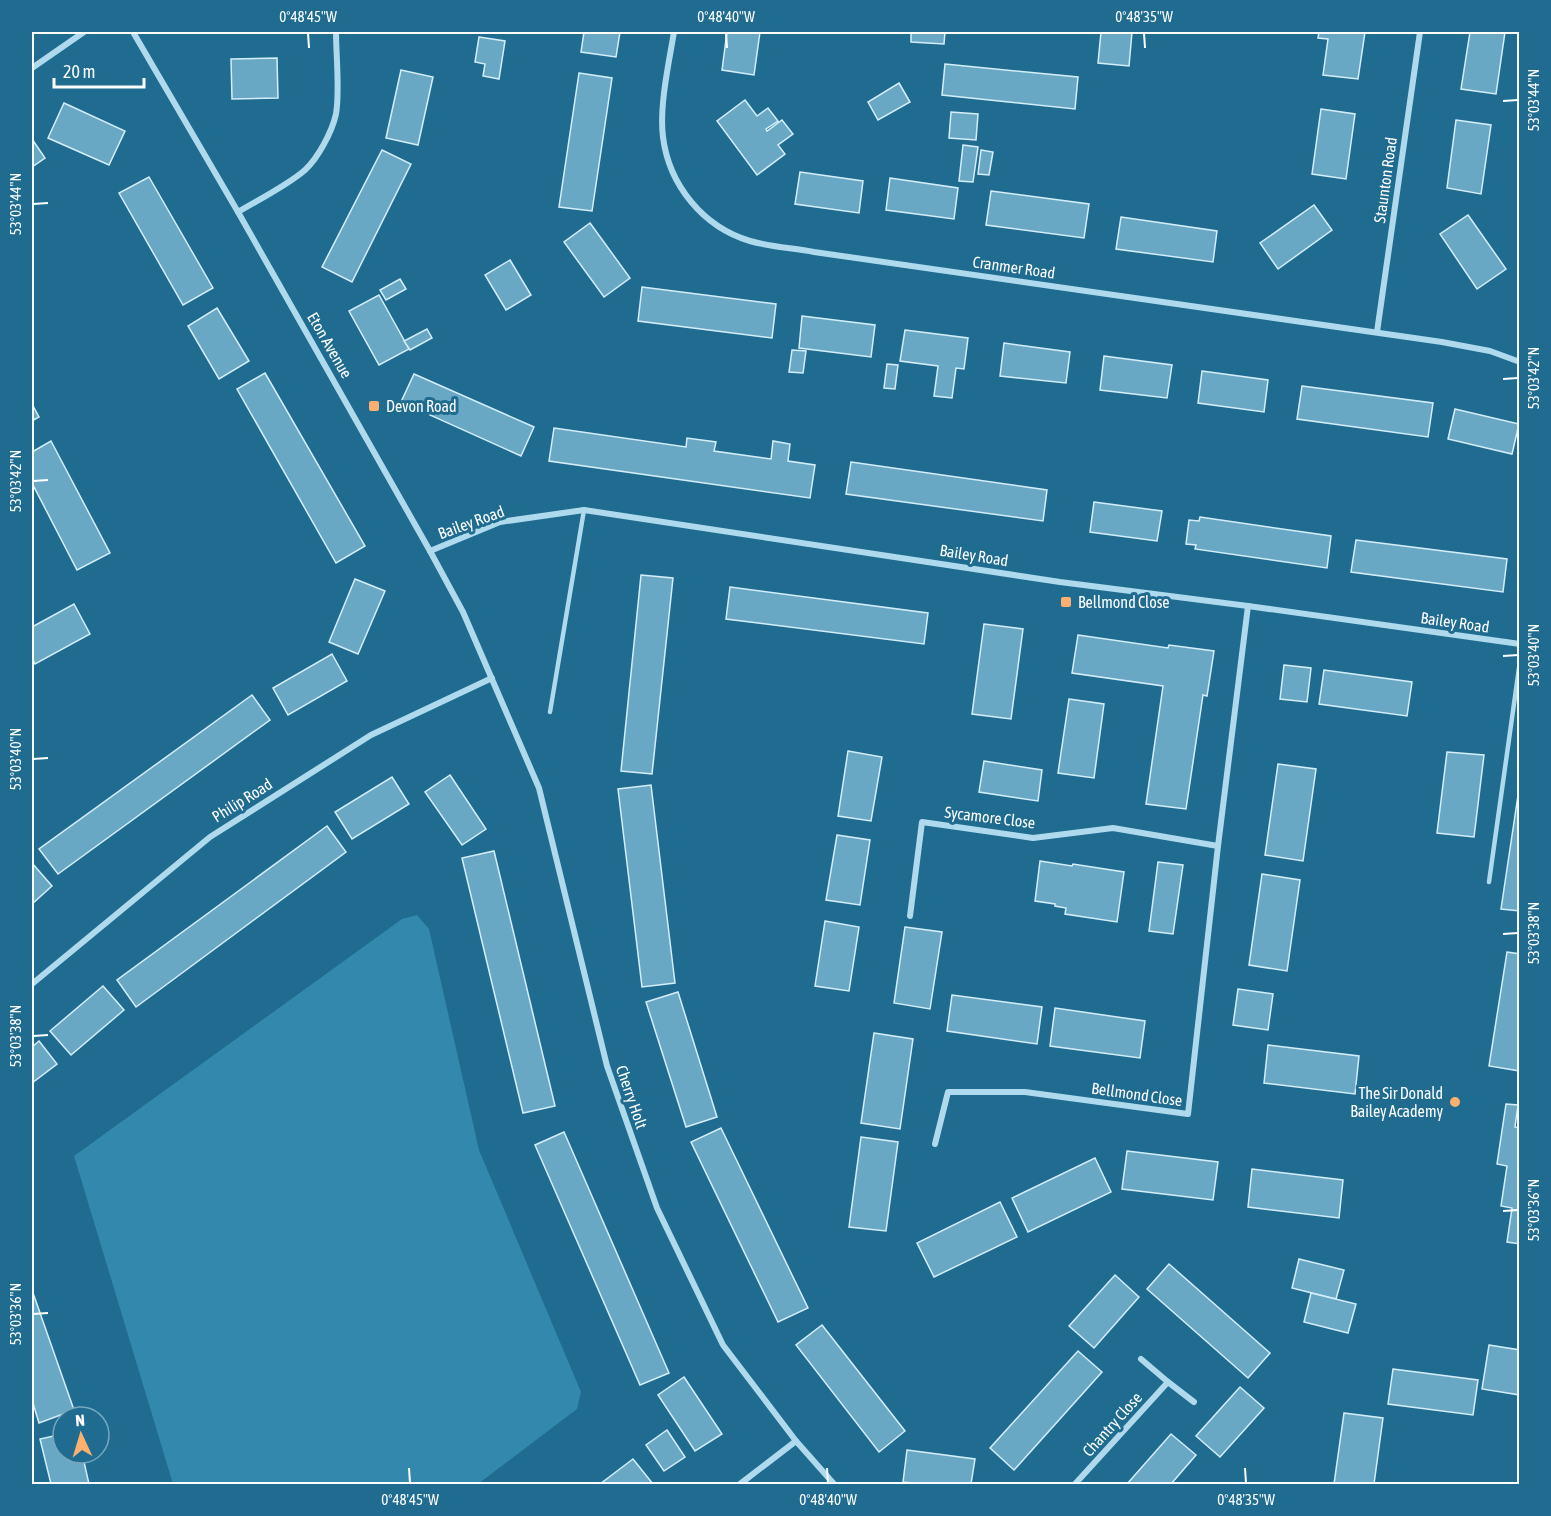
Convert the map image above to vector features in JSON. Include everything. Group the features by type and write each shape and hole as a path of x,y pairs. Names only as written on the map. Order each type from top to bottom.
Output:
{"street":[{"path":"32,68 84,32"},
{"name":"Eton Avenue","path":"133,32 430,551 463,612 492,678"},
{"path":"238,212 305,170 324,144 336,115 336,32"},
{"name":"Cranmer Road","path":"674,32 663,104 663,137 671,169 684,194 702,214 724,230 750,241 1442,342 1490,351 1520,362"},
{"name":"Staunton Road","path":"1377,332 1420,32"},
{"name":"Bailey Road","path":"430,551 500,522 584,510 1048,580 1520,644"},
{"name":"Bellmond Close","path":"935,1144 948,1092 1025,1092 1188,1114 1248,606"},
{"name":"Philip Road","path":"32,984 210,837 371,735 492,678"},
{"name":"Cherry Holt","path":"492,678 539,788 607,1066 657,1208 723,1345 796,1441 834,1485"},
{"name":"Sycamore Close","path":"910,916 922,822 1033,838 1113,828 1218,846"},
{"path":"1141,1359 1194,1402"},
{"name":"Chantry Close","path":"1075,1485 1168,1382"},
{"path":"740,1485 796,1441"}],"lane":[{"path":"550,712 584,510"},
{"path":"1489,882 1520,661"}],"shaded area":[{"path":"417,915 429,929 479,1150 581,1392 577,1409 478,1484 173,1484 74,1156 402,919"}],"building":[{"path":"584,32 620,32 616,57 581,52"},
{"path":"727,32 760,32 754,75 722,70"},
{"path":"911,32 945,32 944,44 911,42"},
{"path":"1101,32 1132,32 1129,66 1098,63"},
{"path":"1319,32 1365,32 1358,79 1323,75 1328,39 1318,38"},
{"path":"1470,32 1505,32 1496,94 1461,89"},
{"path":"479,37 505,41 499,79 483,76 485,64 475,62"},
{"path":"277,58 278,98 232,99 231,59"},
{"path":"945,64 1078,77 1075,109 942,95"},
{"path":"401,70 433,77 418,145 386,138"},
{"path":"579,73 612,78 592,211 559,207"},
{"path":"899,83 910,102 878,120 868,102"},
{"path":"745,100 757,116 768,108 778,121 766,129 767,131 782,120 793,134 778,145 785,154 757,175 717,121"},
{"path":"64,103 125,131 109,165 48,138"},
{"path":"1321,109 1355,114 1346,179 1312,174"},
{"path":"951,112 978,114 976,140 949,138"},
{"path":"1456,120 1491,125 1481,194 1447,188"},
{"path":"32,139 45,158 32,167"},
{"path":"963,145 978,147 973,182 959,181"},
{"path":"382,150 411,164 352,282 322,267"},
{"path":"981,150 993,152 989,175 978,174"},
{"path":"800,172 863,181 859,213 795,204"},
{"path":"149,177 213,288 183,305 119,193"},
{"path":"890,178 958,188 954,219 886,210"},
{"path":"991,191 1089,204 1084,238 986,225"},
{"path":"1314,205 1332,230 1278,269 1260,243"},
{"path":"1468,215 1506,269 1477,289 1440,234"},
{"path":"1121,217 1217,231 1213,262 1116,249"},
{"path":"590,223 630,278 604,297 564,242"},
{"path":"510,260 531,295 506,310 485,275"},
{"path":"400,279 406,289 386,300 380,290"},
{"path":"642,287 776,304 772,338 638,321"},
{"path":"379,295 409,349 379,365 349,311"},
{"path":"217,308 249,361 219,379 188,326"},
{"path":"802,316 875,325 871,357 799,348"},
{"path":"427,329 432,338 410,350 404,341"},
{"path":"905,330 968,338 964,369 956,368 952,398 934,396 938,366 900,361"},
{"path":"1004,343 1070,352 1066,383 1000,376"},
{"path":"792,350 806,351 803,373 789,372"},
{"path":"1104,356 1172,365 1167,398 1100,390"},
{"path":"887,364 898,365 895,389 884,388"},
{"path":"1202,371 1268,380 1264,412 1198,403"},
{"path":"265,373 365,546 336,563 237,389"},
{"path":"414,374 534,427 521,456 401,402"},
{"path":"1302,386 1433,403 1428,437 1297,419"},
{"path":"32,404 39,417 32,421"},
{"path":"1455,409 1519,424 1512,454 1448,439"},
{"path":"554,428 686,447 687,438 716,442 714,451 771,459 773,441 790,444 788,461 815,465 810,498 549,461"},
{"path":"51,441 110,553 77,570 32,483 32,452"},
{"path":"851,462 1047,490 1043,521 846,494"},
{"path":"1094,502 1162,511 1157,541 1090,532"},
{"path":"1200,517 1331,536 1327,568 1195,549 1196,545 1186,544 1189,520 1199,521"},
{"path":"1356,540 1507,559 1503,592 1351,572"},
{"path":"641,575 673,578 652,774 621,771"},
{"path":"355,579 385,591 358,654 329,642"},
{"path":"730,587 928,613 924,644 726,619"},
{"path":"74,604 90,634 35,664 32,657 32,627"},
{"path":"984,624 1023,629 1011,719 972,714"},
{"path":"1078,635 1168,648 1169,645 1214,651 1207,696 1203,695 1186,809 1146,804 1163,686 1072,673"},
{"path":"332,654 347,681 288,715 273,688"},
{"path":"1284,665 1311,668 1307,702 1280,699"},
{"path":"1324,670 1412,682 1407,716 1319,704"},
{"path":"252,695 270,720 58,874 39,849"},
{"path":"1069,699 1104,704 1094,778 1058,773"},
{"path":"848,751 882,757 871,821 838,816"},
{"path":"1447,752 1484,755 1474,837 1437,833"},
{"path":"984,761 1042,770 1038,801 979,792"},
{"path":"1278,764 1316,769 1303,861 1265,855"},
{"path":"450,775 486,829 462,845 425,792"},
{"path":"392,777 409,804 352,839 335,812"},
{"path":"1520,782 1520,911 1501,909"},
{"path":"651,785 675,983 642,987 618,789"},
{"path":"327,826 346,852 136,1007 117,980"},
{"path":"837,835 870,840 860,905 826,900"},
{"path":"494,851 555,1106 523,1113 462,858"},
{"path":"1040,861 1124,872 1117,922 1065,914 1066,908 1035,901"},
{"path":"1158,862 1183,865 1173,934 1149,931"},
{"path":"32,863 52,886 32,904"},
{"path":"1262,874 1300,880 1287,971 1249,965"},
{"path":"825,921 859,927 849,991 815,986"},
{"path":"905,927 942,932 930,1009 894,1003"},
{"path":"1507,952 1520,954 1520,1071 1489,1066"},
{"path":"103,986 124,1010 71,1055 50,1031"},
{"path":"1238,989 1273,994 1268,1030 1233,1025"},
{"path":"678,992 717,1117 686,1127 646,1002"},
{"path":"952,995 1042,1007 1037,1044 947,1031"},
{"path":"1055,1008 1145,1021 1140,1058 1050,1046"},
{"path":"874,1033 913,1039 900,1129 861,1123"},
{"path":"39,1041 57,1064 32,1083 32,1047"},
{"path":"1268,1045 1359,1056 1355,1094 1264,1083"},
{"path":"1506,1104 1518,1105 1515,1127 1520,1128 1520,1244 1507,1242 1512,1208 1501,1206 1507,1166 1497,1164"},
{"path":"721,1128 808,1308 778,1322 691,1142"},
{"path":"564,1132 669,1373 640,1385 535,1145"},
{"path":"861,1137 898,1142 886,1231 849,1227"},
{"path":"1127,1151 1218,1162 1213,1200 1122,1189"},
{"path":"1095,1158 1111,1192 1028,1232 1012,1198"},
{"path":"1252,1169 1343,1180 1339,1218 1248,1207"},
{"path":"1000,1202 1017,1237 934,1277 917,1243"},
{"path":"1299,1259 1344,1270 1336,1299 1292,1288"},
{"path":"1169,1264 1270,1353 1248,1378 1147,1289"},
{"path":"1115,1275 1139,1297 1094,1348 1069,1326"},
{"path":"32,1290 72,1405 51,1405 51,1419 39,1423 32,1400"},
{"path":"1311,1293 1356,1304 1348,1333 1304,1322"},
{"path":"822,1325 905,1431 879,1452 796,1345"},
{"path":"1489,1345 1520,1350 1520,1395 1482,1389"},
{"path":"1078,1351 1102,1372 1014,1470 990,1448"},
{"path":"1393,1369 1478,1380 1473,1415 1388,1404"},
{"path":"684,1377 722,1434 695,1451 658,1395"},
{"path":"1240,1387 1264,1408 1220,1457 1196,1436"},
{"path":"1344,1413 1383,1418 1374,1484 1334,1484"},
{"path":"667,1430 685,1457 664,1471 646,1445"},
{"path":"1171,1434 1196,1455 1171,1484 1127,1484"},
{"path":"51,1437 51,1465 85,1465 89,1484 51,1484 40,1439"},
{"path":"907,1450 975,1459 971,1484 903,1482"},
{"path":"633,1459 653,1484 600,1484"}],"place":[{"name":"Devon Road","path":"374,406"},
{"name":"Bellmond Close","path":"1066,602"},
{"name":"The Sir Donald Bailey Academy","path":"1455,1102"}]}
